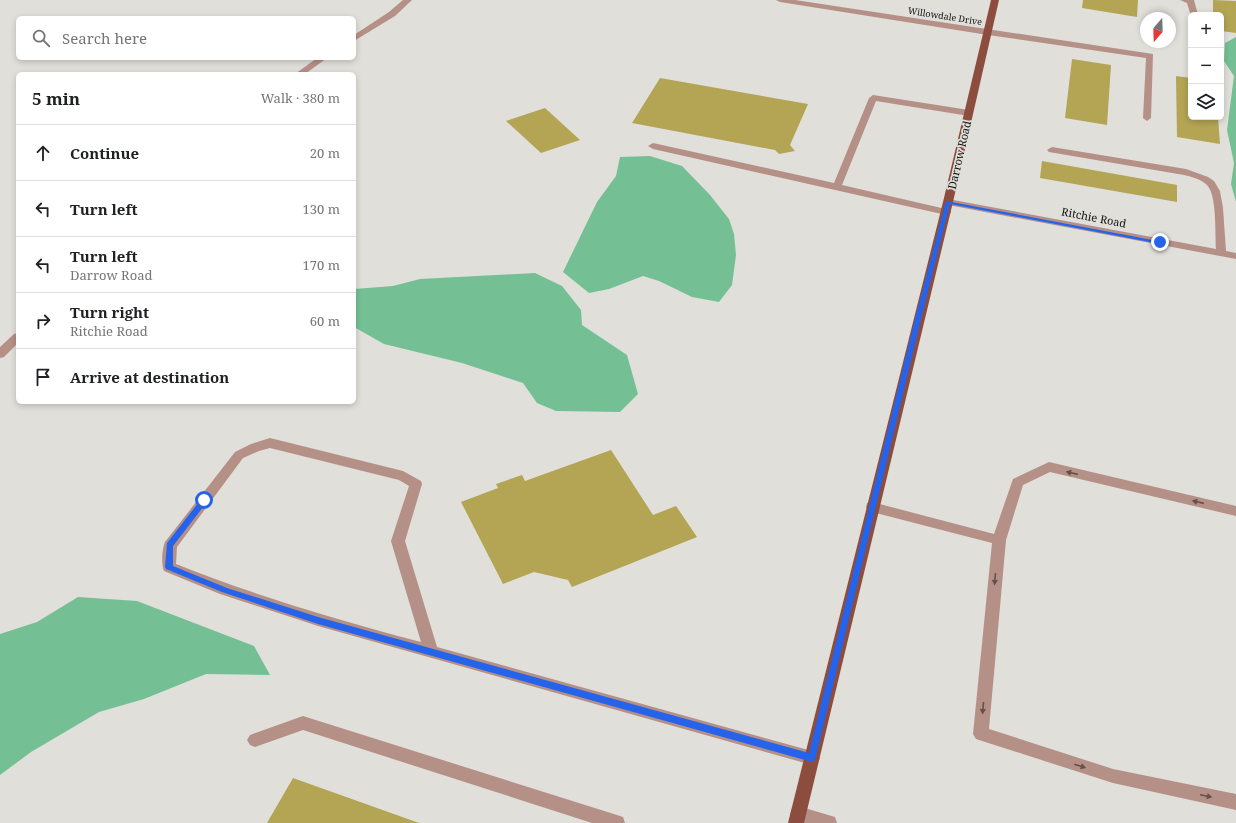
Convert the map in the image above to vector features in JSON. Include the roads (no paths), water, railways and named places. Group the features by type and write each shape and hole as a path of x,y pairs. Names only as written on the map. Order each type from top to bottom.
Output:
{"main road":[{"name":"Darrow Road","path":"797,819 872,507 947,207 995,0"}],"street":[{"path":"356,39 392,14 408,0"},
{"name":"Willowdale Drive","path":"780,0 988,33 1150,56 1147,118"},
{"path":"1184,0 1191,2 1193,12"},
{"path":"303,72 320,60"},
{"path":"837,187 873,98 969,113"},
{"name":"Ritchie Road","path":"653,146 837,187 1236,256"},
{"path":"1052,150 1186,172 1202,177 1213,185 1216,196 1221,253"},
{"path":"0,354 16,339"},
{"path":"431,652 398,541 416,484 403,476 270,442 239,455 170,546 169,567 225,590 318,620 431,652 812,758"},
{"path":"1236,511 1049,467 1018,482 998,540 981,734 1113,776 1236,802"},
{"path":"872,507 998,540"},
{"path":"255,740 303,723 617,823"},
{"path":"797,819 829,823"}]}
